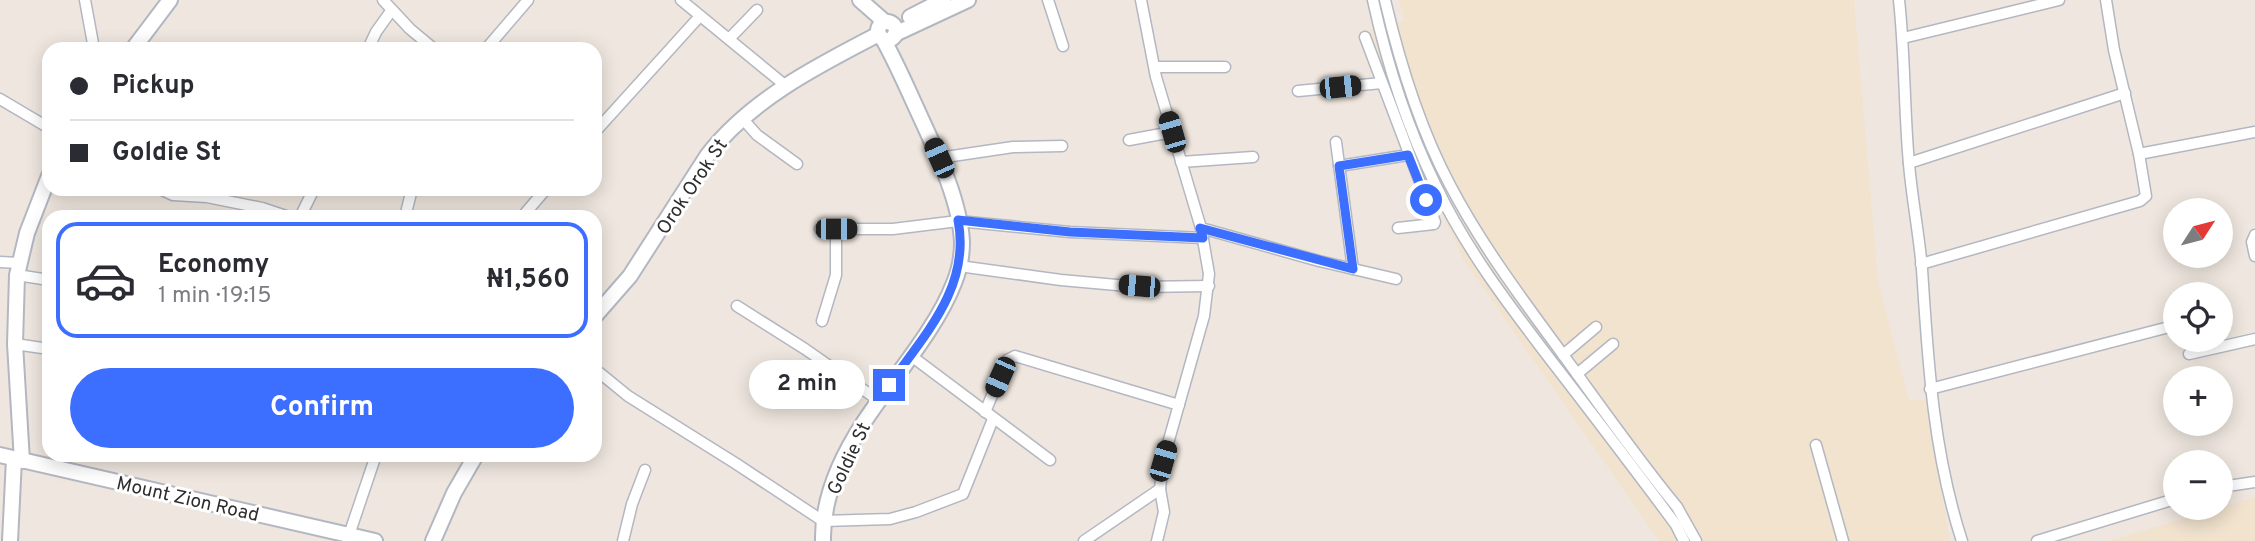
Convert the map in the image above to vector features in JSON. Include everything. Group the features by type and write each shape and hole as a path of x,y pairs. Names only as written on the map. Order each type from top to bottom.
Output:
{"street":[{"path":"85,0 93,42"},
{"path":"138,42 170,0"},
{"path":"383,0 391,11 426,42"},
{"path":"492,42 528,0"},
{"path":"681,0 786,86"},
{"path":"887,32 943,0"},
{"path":"887,32 968,0"},
{"path":"1048,0 1063,47"},
{"path":"1141,0 1172,132 1202,233 1209,274 1204,316 1163,461 1160,489 1164,512 1157,541"},
{"path":"1373,0 1393,76 1411,130 1437,189 1462,234 1498,290 1676,525 1684,541"},
{"path":"1385,0 1402,68 1449,184 1494,259 1677,507 1696,541"},
{"path":"1899,0 1909,163 1921,264 1930,389 1942,471 1962,541"},
{"path":"2006,0 2007,13"},
{"path":"1903,38 2059,0"},
{"path":"1921,264 2140,201 2146,197 2114,50 2106,0"},
{"name":"Goldie St","path":"823,541 823,520 832,486 844,457 878,401 949,296 959,265 962,241 950,186 895,60 887,32 861,1"},
{"path":"729,39 757,10"},
{"path":"371,42 391,11"},
{"path":"602,124 701,16"},
{"name":"Orok Orok St","path":"602,308 630,276 706,156 720,139 742,118 786,86 887,32"},
{"path":"1366,37 1435,222 1398,228"},
{"path":"1155,67 1225,67"},
{"path":"1298,92 1382,83"},
{"path":"1909,163 2125,93"},
{"path":"0,99 42,124"},
{"path":"742,118 757,135 797,164"},
{"path":"1129,139 1172,132"},
{"path":"2138,154 2255,132"},
{"path":"1336,142 1353,269"},
{"path":"939,158 1013,147 1062,146"},
{"path":"1339,166 1408,155"},
{"path":"1181,162 1253,157"},
{"path":"10,541 18,269 27,233 42,194"},
{"path":"190,196 268,210"},
{"path":"528,210 540,196"},
{"path":"820,229 893,229 958,220 1070,232 1202,233 1396,279"},
{"path":"822,321 836,275 836,229"},
{"path":"2255,236 2252,242 2255,256"},
{"path":"0,262 42,278"},
{"path":"959,265 1061,280 1126,285 1209,286"},
{"path":"737,306 878,401"},
{"path":"1563,355 1596,327"},
{"path":"1930,389 2163,329"},
{"path":"2189,354 2255,339"},
{"path":"15,344 42,348"},
{"path":"1577,374 1613,344"},
{"path":"910,355 1050,460"},
{"path":"602,375 628,396 823,520 890,519 962,494 966,489 1007,360 1015,356 1179,405"},
{"path":"1816,445 1843,541"},
{"name":"Mount Zion Road","path":"12,458 375,541"},
{"path":"356,538 374,462"},
{"path":"433,541 454,493 472,462"},
{"path":"623,541 632,504 645,470"},
{"path":"2233,485 2255,482"},
{"path":"1084,541 1160,489"},
{"path":"2037,541 2163,503"}],"shaded area":[{"path":"1399,0 1854,0 1878,281 1909,400 1925,400 1950,541 1659,541 1463,259 1414,153 1369,30 1404,21"},
{"path":"2255,497 2255,541 2107,541 2180,520 2233,520 2233,504"}],"route":[{"path":"889,385 942,307 957,277 962,241 958,220 1070,232 1203,238 1200,228 1353,269 1339,166 1408,155 1426,200"}]}
